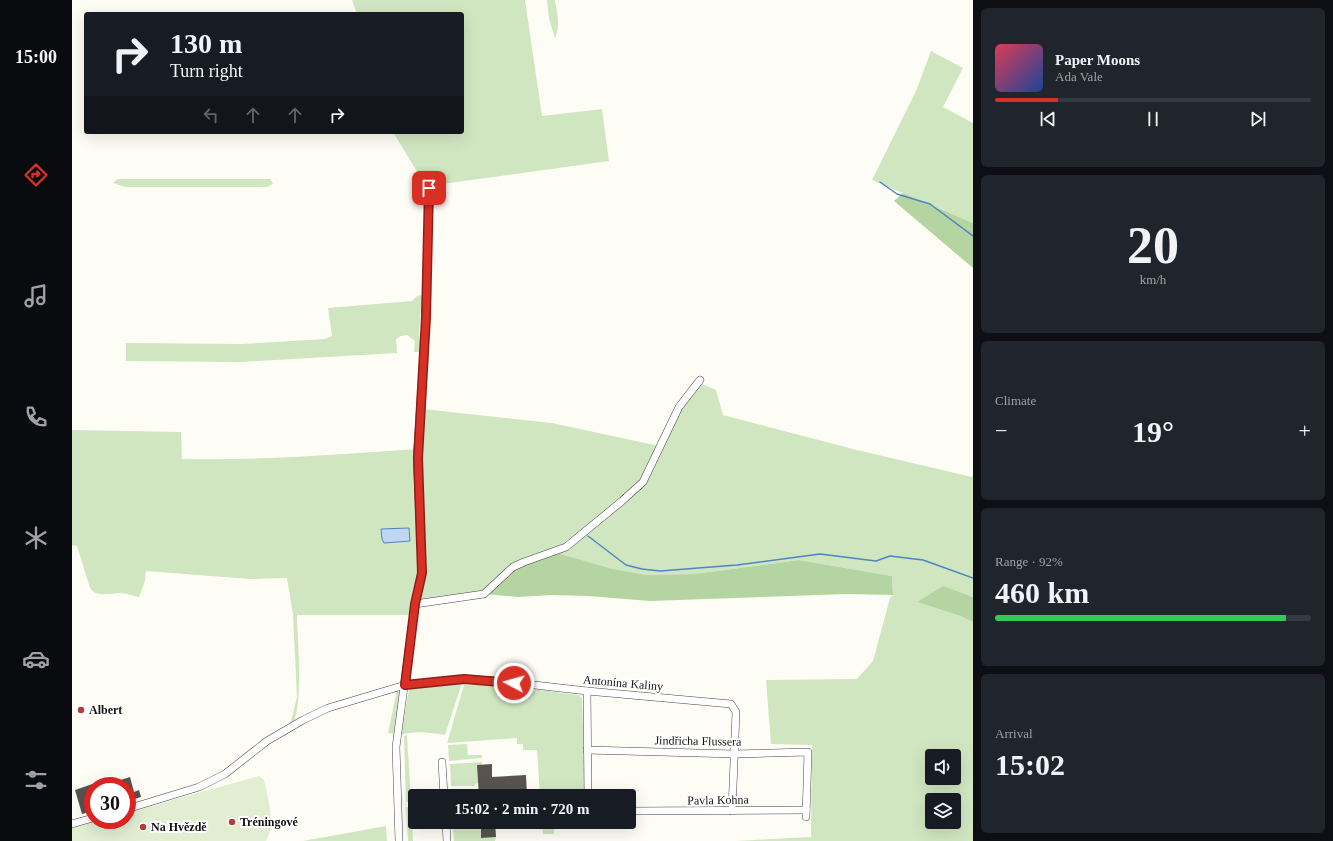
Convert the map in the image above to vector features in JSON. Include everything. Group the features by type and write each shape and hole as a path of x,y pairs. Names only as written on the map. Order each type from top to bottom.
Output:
{"street":[{"path":"399,841 396,747 415,604 422,573 418,458 426,317 429,188"},
{"path":"415,604 484,594 512,567 566,547 643,482 679,407 700,380"},
{"name":"Antonína Kaliny","path":"405,685 464,679 500,681 587,691 732,704 736,712 732,811"},
{"path":"136,806 175,795 225,774 267,741 303,720 328,708 405,685"},
{"path":"587,691 588,789"},
{"name":"Jindřicha Flussera","path":"587,750 735,754 808,749 806,817"},
{"path":"442,762 444,789"},
{"name":"Pavla Kohna","path":"636,811 806,810"},
{"path":"72,824 84,821"},
{"path":"446,829 447,841"}],"green space":[{"path":"352,0 525,0 542,116 602,109 609,161 442,184 425,185 394,134 464,134 464,12 356,12"},
{"path":"547,0 555,0 558,29 555,38 549,19"},
{"path":"931,51 963,68 943,107 973,123 973,223 872,180 916,91"},
{"path":"117,179 270,179 273,184 267,187 125,187 113,183"},
{"path":"903,193 973,223 973,268 894,201"},
{"path":"422,295 419,332 420,352 414,352 415,341 407,335 396,339 397,353 240,362 126,361 126,343 242,344 325,339 332,336 328,308 412,301 417,296"},
{"path":"700,383 716,390 723,415 853,449 972,477 973,475 973,597 943,587 917,602 960,616 973,622 973,841 736,841 811,837 812,745 771,744 766,680 857,679 873,661 890,598 893,595 892,576 799,560 694,574 646,575 609,568 484,594 415,604 413,615 297,615 299,662 298,700 296,716 291,729 284,737 290,725 297,697 293,615 287,578 250,579 146,571 145,581 139,597 122,593 100,594 96,593 90,588 77,546 72,545 72,430 181,432 182,459 241,459 329,455 418,449 423,409 552,423 659,446 679,407"},
{"path":"553,552 609,568 646,575 694,574 799,560 892,576 893,595 847,594 650,601 588,596 552,595 518,597 484,594 513,567"},
{"path":"943,586 973,597 973,622 960,616 917,602"},
{"path":"462,683 445,735 418,732 401,735 409,689"},
{"path":"478,684 507,686 579,695 582,698 585,789 540,789 537,750 523,750 523,744 517,744 517,738 447,743 464,685"},
{"path":"397,690 400,693 395,734 388,733"},
{"path":"407,735 410,789 408,789 408,802 406,802 404,736"},
{"path":"467,744 468,755 482,755 482,758 449,761 448,745"},
{"path":"482,762 479,783 475,784 475,786 451,786 450,764"},
{"name":"Na Hvězdě","path":"259,776 264,780 271,819 269,834 266,841 72,841 72,828 84,825 84,829 136,829 136,810"},
{"path":"406,807 408,807 408,829 412,829 413,841 408,841"},
{"path":"386,826 387,841 303,841"},
{"path":"453,829 481,829 482,838 496,837 495,841 454,841"},
{"path":"543,829 554,829 554,834 543,834"}],"water":[{"path":"409,528 410,541 384,543 382,539 381,529"}],"building":[{"path":"492,764 492,777 526,775 527,789 479,789 477,765"},
{"path":"84,787 84,813 82,814 75,790"},
{"path":"139,790 141,797 136,798 136,791"},
{"path":"481,829 495,829 496,837 481,838"}],"waterway":[{"path":"880,182 897,194 930,204 973,236"},
{"path":"588,536 626,565 660,571 737,565 820,554 876,561 890,556 923,560 973,578"}],"place":[{"name":"Albert","path":"81,710"},
{"name":"Tréningové","path":"232,822"},
{"name":"Na Hvězdě","path":"143,827"}],"route":[{"path":"429,188 426,317 418,458 422,573 415,604 405,685 430,681 464,679 514,683"}]}
